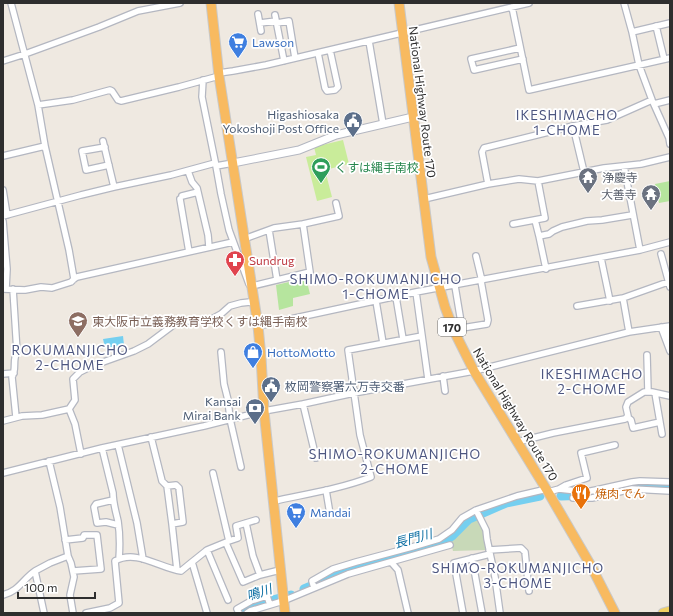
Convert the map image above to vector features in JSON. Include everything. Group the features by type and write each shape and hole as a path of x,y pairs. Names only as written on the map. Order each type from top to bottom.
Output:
{"highway":[{"path":"210,3 219,74 258,326 264,411 285,613"},
{"name":"National Highway Route 170","path":"399,3 431,257 439,288 474,371 548,491 590,564 615,613"}],"main road":[{"path":"663,613 670,611"}],"street":[{"path":"11,3 38,105 45,146 69,250 74,279"},
{"path":"3,61 100,27 138,11 180,3"},
{"path":"38,105 73,100 110,90 118,100 121,101 179,87 219,74 284,61 529,3"},
{"path":"624,3 639,65 653,102 667,129 670,144"},
{"path":"512,7 529,90 667,58 656,26"},
{"path":"258,14 261,32"},
{"path":"276,20 284,61"},
{"path":"260,23 276,20 289,21 295,58"},
{"path":"632,32 670,23"},
{"path":"369,41 382,124"},
{"path":"520,48 471,59 474,70 523,60"},
{"path":"318,53 325,88 327,91 335,90 338,87 330,50"},
{"path":"203,80 202,97 221,194 233,242 252,290 277,280 310,272 304,224"},
{"path":"488,184 482,152 484,148 573,126 607,120 653,102 670,100"},
{"path":"3,190 5,216 81,195 216,164 298,150 336,135 413,117"},
{"path":"573,126 584,172"},
{"path":"109,165 86,170 82,151 104,144 109,165 114,187"},
{"path":"3,156 45,146"},
{"path":"424,199 488,184 519,179 538,181 604,168 641,164 670,158"},
{"path":"624,166 632,215 640,250"},
{"path":"188,171 192,182 197,188 208,235 208,247"},
{"path":"513,224 545,218 538,181"},
{"path":"189,252 181,198 198,192"},
{"path":"244,239 274,228 304,224 339,216 336,203"},
{"path":"539,236 549,234 562,227 587,221 632,215"},
{"path":"535,220 546,269"},
{"path":"3,221 6,268 4,289 25,290 41,287 52,288 71,282 78,277 233,242"},
{"path":"269,230 277,280"},
{"path":"258,326 416,292 601,258 670,242"},
{"path":"577,306 623,298 669,284 661,254"},
{"path":"455,286 458,330 487,324 488,320 476,256"},
{"path":"601,258 610,301"},
{"path":"13,289 17,352 14,356 14,373 12,377 16,417"},
{"path":"416,292 428,379"},
{"path":"396,297 403,339"},
{"path":"623,298 629,332"},
{"path":"376,301 383,343"},
{"path":"81,454 75,424 70,409 75,400 73,379 80,372 148,344 176,323 183,321 210,320 221,314 230,306 250,302 255,304"},
{"path":"3,473 102,448 264,411 474,371 629,332 665,327"},
{"path":"665,327 670,337"},
{"path":"665,327 670,351"},
{"path":"274,501 326,490 371,477 360,435 348,350 422,336"},
{"path":"220,352 222,375 228,400 230,419 241,467"},
{"path":"647,355 648,392"},
{"path":"3,374 14,373"},
{"path":"443,376 445,391"},
{"path":"660,422 633,428 631,420 627,417 626,407 628,402 644,392 670,396"},
{"path":"655,393 662,434"},
{"path":"303,404 316,458"},
{"path":"3,421 16,417 42,415 70,409"},
{"path":"517,442 553,433 625,419 627,417"},
{"path":"152,437 162,481 167,486 177,570"},
{"path":"118,445 137,523 143,559"},
{"path":"559,489 587,478 581,453 616,445"},
{"path":"102,448 114,493 113,500 120,538 119,559"},
{"path":"49,461 60,507 68,556 74,577 70,595 73,613"},
{"path":"213,474 228,542 243,582 260,575 280,570"},
{"path":"314,588 312,581 333,569 439,539 452,530 462,518 476,510 517,496 559,489 586,492 640,481 670,482"},
{"path":"167,486 176,485 179,488 183,522 172,524"},
{"path":"573,498 592,498 632,489 670,491"},
{"path":"326,490 330,514"},
{"path":"113,500 96,504 94,507 97,523 106,522 118,525"},
{"path":"476,510 486,530 500,613"},
{"path":"86,613 110,608 119,603 115,561 131,557 143,559 181,571 207,550 238,538 236,526 256,520"},
{"path":"246,523 253,556 260,575"},
{"path":"65,540 82,538 84,535 97,535 101,569 73,571"},
{"path":"247,613 348,574 450,545"},
{"path":"463,613 454,563 490,552 521,548 525,552 529,591"},
{"path":"207,550 228,600"},
{"path":"3,595 9,594 17,589 28,576 35,571 68,556"},
{"path":"472,558 482,613"},
{"path":"192,562 207,613"},
{"path":"391,562 398,570 408,613"},
{"path":"35,571 44,613"},
{"path":"239,613 237,609 251,601 267,596 270,605"}],"green space":[{"name":"くすは縄手南校","path":"343,140 349,164 325,170 332,197 317,201 306,157 316,155 314,147"},
{"path":"670,181 670,201 659,203 655,184"},
{"path":"306,278 310,294 293,298 293,306 279,310 276,285"},
{"path":"478,518 483,528 487,550 453,551 451,542"}],"water":[{"path":"123,336 124,345 105,348 103,339"}],"waterway":[{"name":"長門川","path":"561,496 590,495 634,485 670,486"},
{"name":"長門川","path":"304,589 366,563 439,546 452,536 469,519 506,503 540,496"},
{"name":"鳴川","path":"239,613 255,605 291,595"}],"place":[{"name":"Lawson","path":"238,59"},
{"name":"Higashiosaka Yokoshoji Post Office","path":"353,138"},
{"name":"くすは縄手南校","path":"321,184"},
{"name":"浄慶寺","path":"588,194"},
{"name":"大善寺","path":"651,211"},
{"name":"Sundrug","path":"235,277"},
{"name":"東大阪市立義務教育学校くすは縄手南校","path":"78,338"},
{"name":"HottoMotto","path":"253,369"},
{"name":"枚岡警察署六万寺交番","path":"271,403"},
{"name":"Kansai Mirai Bank","path":"255,425"},
{"name":"焼肉 でん","path":"581,510"},
{"name":"Mandai","path":"296,529"}],"district":[{"name":"IKESHIMACHO 1-CHOME","path":"567,122"},
{"name":"SHIMO-ROKUMANJICHO 1-CHOME","path":"376,286"},
{"name":"ROKUMANJICHO 2-CHOME","path":"70,358"},
{"name":"IKESHIMACHO 2-CHOME","path":"592,382"},
{"name":"SHIMO-ROKUMANJICHO 2-CHOME","path":"395,462"},
{"name":"SHIMO-ROKUMANJICHO 3-CHOME","path":"518,576"}]}
